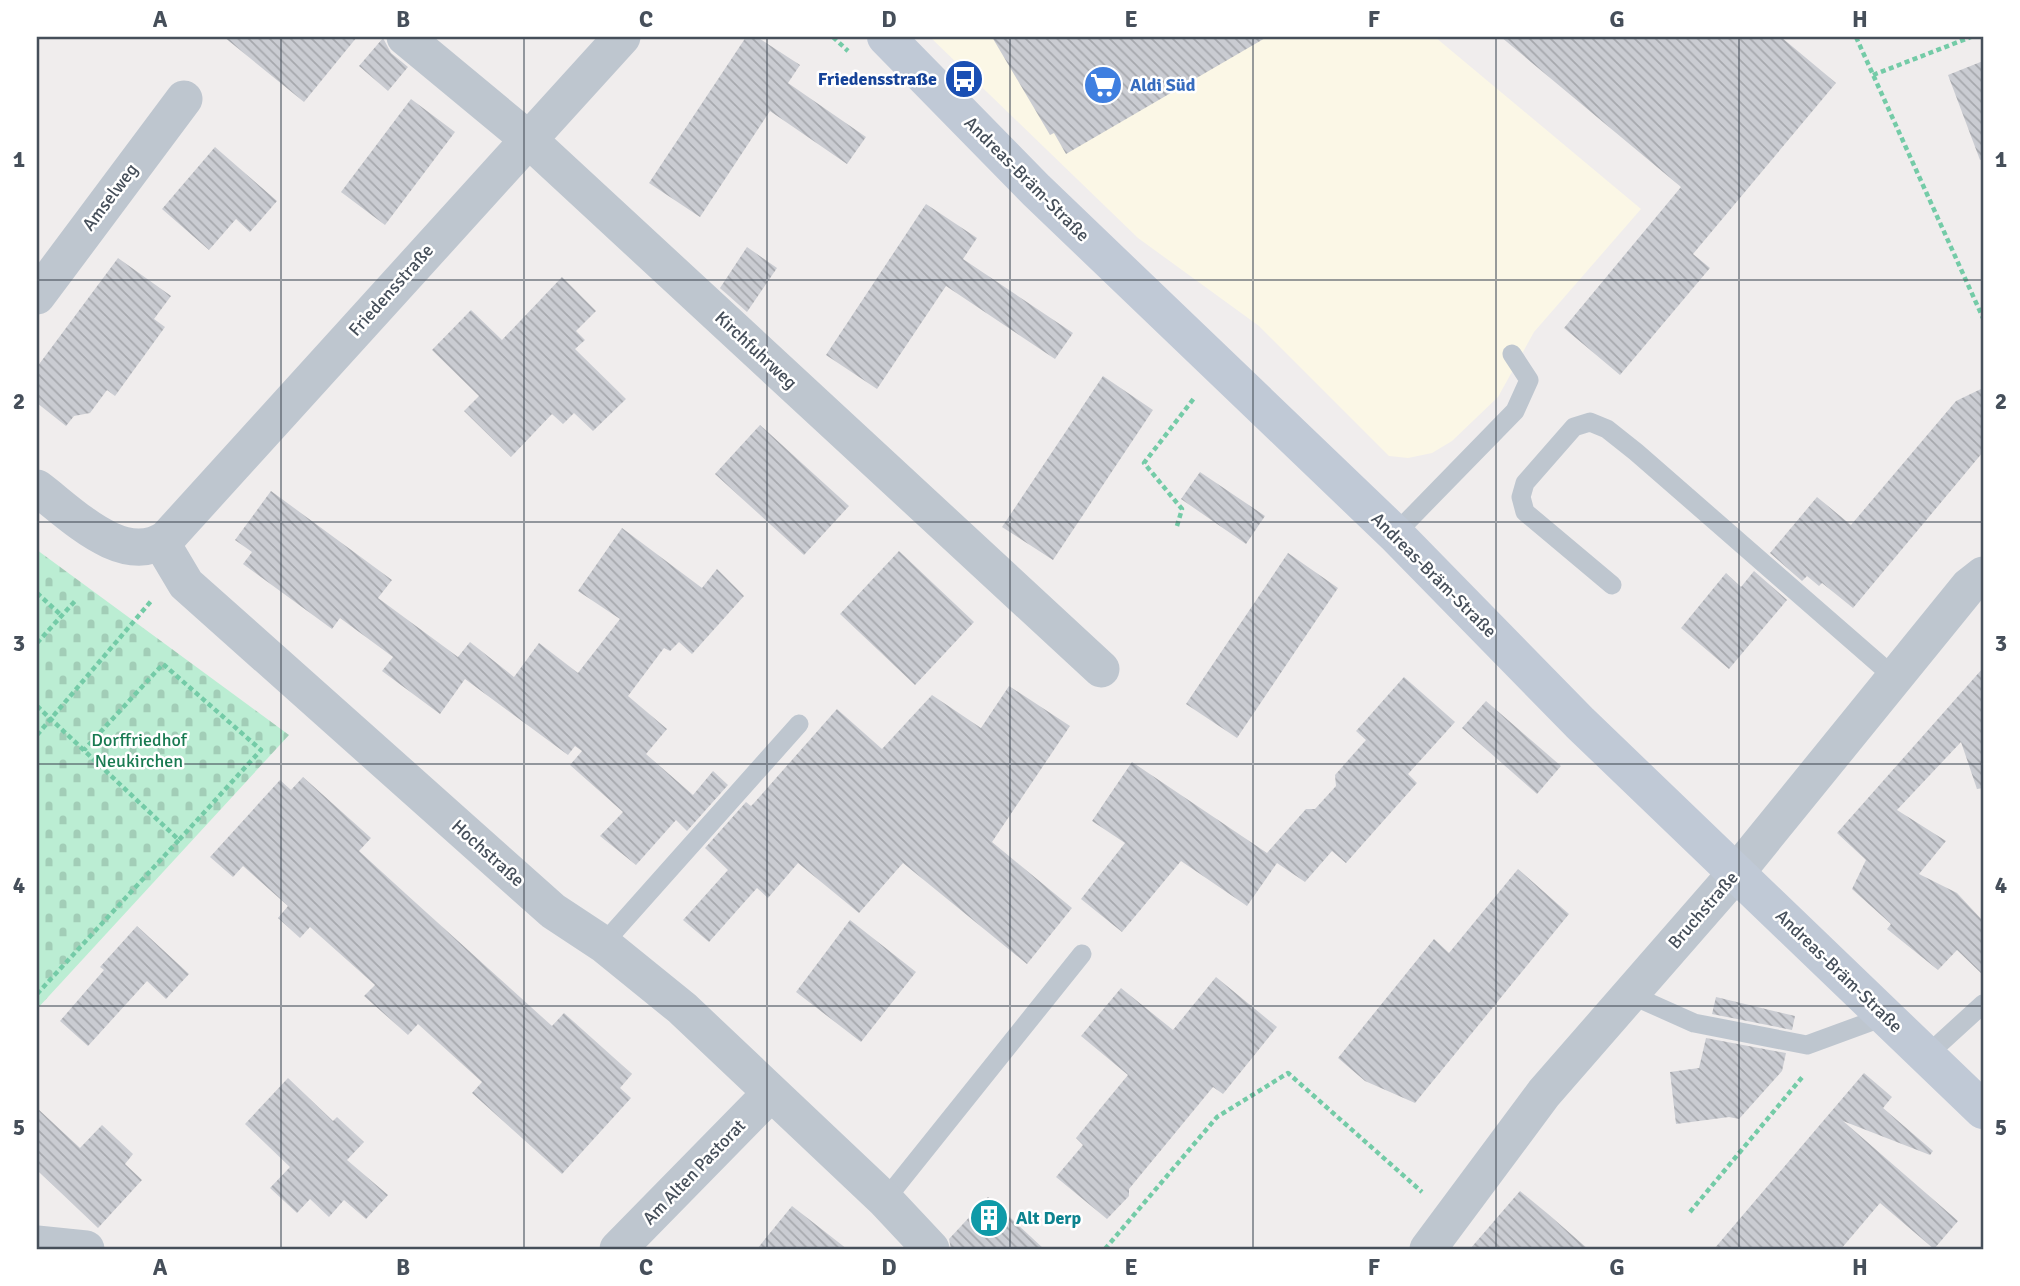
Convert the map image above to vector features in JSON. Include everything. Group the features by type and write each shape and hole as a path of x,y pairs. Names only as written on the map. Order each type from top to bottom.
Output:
{"main road":[{"name":"Andreas-Bräm-Straße","path":"886,37 1036,190 1395,534 1580,723 1983,1110"}],"street":[{"name":"Kirchfuhrweg","path":"405,37 528,139 1101,669"},
{"name":"Friedensstraße","path":"169,556 181,524 622,37"},
{"name":"Amselweg","path":"37,296 184,99"},
{"path":"37,488 119,544 169,556"},
{"name":"Hochstraße","path":"169,556 186,584 553,911 603,944 682,1008 885,1200 931,1249"},
{"name":"Bruchstraße","path":"1428,1249 1544,1093 1736,873 1969,586 1983,575"},
{"name":"Am Alten Pastorat","path":"618,1249 770,1094"},
{"path":"37,1244 86,1249"}],"lane":[{"path":"1395,534 1515,411 1529,380 1512,354"},
{"path":"1612,584 1525,512 1521,497 1525,483 1574,427 1590,422 1607,429 1636,452 1894,677"},
{"path":"603,944 799,724"},
{"path":"885,1200 1082,954"},
{"path":"1629,994 1694,1024 1807,1045 1886,1016"},
{"path":"1926,1056 1983,1004"}],"path":[{"path":"1856,37 1983,318"},
{"path":"1873,75 1971,37"},
{"path":"1177,526 1182,509 1144,463 1202,388"},
{"path":"37,735 169,556"},
{"path":"37,593 62,616"},
{"path":"37,643 75,601"},
{"path":"37,995 261,750 163,664 84,750"},
{"path":"37,706 179,840"},
{"path":"1690,1212 1837,1036"},
{"path":"1105,1249 1217,1117 1288,1073 1450,1218"}],"shaded area":[{"path":"930,37 1435,37 1641,209 1534,332 1498,397 1452,441 1432,453 1408,458 1389,456 1259,326 1138,238"}],"green space":[{"name":"Dorffriedhof Neukirchen","path":"37,550 289,735 37,1009"}],"building":[{"path":"224,37 357,37 304,102"},
{"path":"746,37 757,37 800,65 788,83 866,137 847,164 770,111 700,217 649,183"},
{"name":"Aldi Süd","path":"992,37 1267,37 1066,154 1054,133 1050,135"},
{"path":"1501,37 1781,37 1836,83 1693,254 1710,268 1620,375 1564,328 1681,187"},
{"path":"383,38 391,53 408,67 388,91 359,66"},
{"path":"1983,61 1983,159 1980,160 1948,75"},
{"path":"411,99 455,132 385,225 341,192"},
{"path":"215,147 277,201 250,232 236,219 209,250 162,209"},
{"path":"926,204 977,238 963,259 1073,333 1055,359 946,286 877,389 826,355"},
{"path":"747,247 777,268 747,312 720,288"},
{"path":"118,258 171,296 154,319 165,327 115,396 107,390 90,413 74,416 66,426 37,403 37,367"},
{"path":"562,277 596,311 576,331 585,340 575,349 626,399 593,431 574,413 563,424 552,414 511,457 464,411 479,396 432,350 471,310 502,340"},
{"path":"1103,376 1153,410 1053,560 1002,527"},
{"path":"1983,388 1983,452 1853,608 1822,583 1819,586 1807,576 1802,581 1770,553 1817,497 1851,525 1956,401"},
{"path":"760,425 849,506 804,555 715,474"},
{"path":"1200,472 1265,516 1246,544 1181,499"},
{"path":"271,491 392,580 378,598 458,657 470,642 514,677 539,643 578,673 620,619 578,591 622,528 702,588 717,569 744,596 692,654 679,642 670,651 664,648 628,696 667,729 646,754 693,795 713,771 728,785 687,831 676,820 636,865 600,836 623,812 570,765 582,751 575,746 568,755 465,679 440,714 382,671 393,657 340,618 332,629 243,564 252,552 235,540"},
{"path":"899,551 974,622 915,685 840,614"},
{"path":"1288,553 1338,588 1237,738 1186,704"},
{"path":"1754,571 1787,600 1729,669 1681,628 1726,573 1741,587"},
{"path":"1983,668 1983,788 1977,789 1961,742 1897,810 1946,841 1919,874 1957,893 1983,921 1983,975 1957,950 1938,970 1887,929 1891,924 1852,889 1866,860 1837,833"},
{"path":"1404,677 1455,722 1408,774 1417,783 1346,863 1332,851 1305,882 1277,863 1247,906 1181,861 1122,932 1081,899 1125,843 1092,821 1132,762 1267,853 1306,809 1315,809 1336,786 1335,775 1366,740 1356,731"},
{"path":"1009,686 1070,726 992,842 1072,908 1027,964 903,863 859,913 798,863 768,898 757,888 709,942 683,920 728,870 705,848 746,802 751,806 754,803 837,709 882,749 932,695 981,728"},
{"path":"1486,701 1561,766 1537,794 1462,728"},
{"path":"303,777 371,838 359,851 552,1026 564,1013 632,1074 620,1088 631,1098 562,1174 472,1093 482,1082 418,1024 408,1035 364,996 375,985 310,927 300,938 278,918 288,906 243,866 233,877 210,857 280,780 291,790"},
{"path":"1518,869 1569,914 1415,1103 1365,1081 1338,1058 1434,939 1449,953"},
{"path":"850,920 916,972 861,1042 796,992"},
{"path":"137,926 189,974 166,999 147,981 88,1046 60,1021 104,970 100,967"},
{"path":"1216,977 1277,1027 1223,1094 1213,1087 1129,1189 1129,1196 1107,1219 1056,1177 1083,1145 1076,1138 1128,1075 1081,1036 1121,988 1173,1030"},
{"path":"1716,997 1795,1016 1792,1030 1712,1014"},
{"path":"1706,1038 1786,1053 1782,1071 1739,1119 1729,1117 1676,1124 1670,1072 1699,1068"},
{"path":"1864,1073 1892,1097 1883,1108 1933,1151 1930,1155 1843,1121 1958,1221 1934,1249 1880,1203 1841,1249 1714,1249"},
{"path":"288,1078 333,1121 337,1117 364,1142 347,1160 388,1195 366,1219 344,1200 329,1217 310,1199 297,1213 270,1188 290,1167 245,1124"},
{"path":"37,1108 80,1148 102,1125 133,1154 125,1164 142,1180 98,1228 37,1170"},
{"path":"1520,1191 1548,1214 1588,1249 1470,1249"},
{"name":"Alt Derp","path":"988,1197 1044,1249 951,1249 949,1239"},
{"path":"792,1206 847,1249 757,1249"}],"place":[{"name":"Friedensstraße","path":"964,79"},
{"name":"Aldi Süd","path":"1103,85"},
{"name":"Alt Derp","path":"989,1218"}]}
